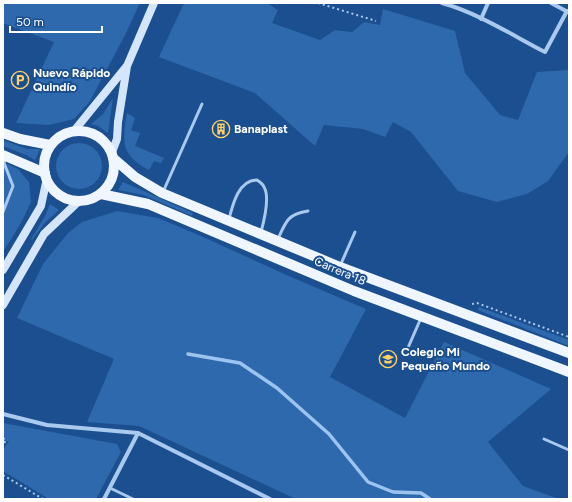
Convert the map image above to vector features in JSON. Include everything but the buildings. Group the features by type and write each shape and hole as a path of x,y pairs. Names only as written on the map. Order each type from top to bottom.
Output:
{"main road":[{"path":"74,131 86,131 96,135 105,143 112,155 114,171 110,184 101,194 91,199 79,201 59,195 52,187 46,176 44,162 50,145 63,135 74,131"},
{"path":"3,133 20,139 50,145"},
{"name":"Carrera 18","path":"112,155 135,177 162,193 340,267 569,353"},
{"path":"5,156 46,176"},
{"name":"Carrera 18","path":"101,194 148,204 354,291 569,372"}],"street":[{"path":"112,155 117,139 118,122 127,66 154,3"},
{"path":"442,3 453,4 545,52 568,12 551,3"},
{"path":"481,19 488,3"},
{"path":"74,131 127,66"},
{"path":"3,270 41,206 46,176"},
{"path":"3,305 44,234 79,201"},
{"path":"3,414 47,425 138,433 270,499"},
{"path":"104,499 138,433"}],"lane":[{"path":"162,193 168,183 202,104"},
{"path":"3,212 13,186 4,163 5,156"},
{"path":"228,220 235,201 244,184 251,180 257,180 264,186 267,193 265,214 260,234"},
{"path":"277,240 284,224 289,218 294,214 308,211"},
{"path":"340,267 355,232"},
{"path":"407,350 421,317"},
{"path":"544,439 569,450"},
{"path":"110,488 133,499"}],"path":[{"path":"318,3 376,20"},
{"path":"331,7 333,3"},
{"path":"477,303 569,337"},
{"path":"3,438 6,440 3,445"},
{"path":"3,475 43,499"}],"shaded area":[{"path":"3,3 140,3 90,101 74,119 49,125 16,123 54,42 3,23"},
{"path":"184,3 268,3 278,10 272,23 320,40 335,30 352,32 364,22 380,25 383,9 455,31 465,73 500,115 518,120 537,72 569,70 569,152 548,181 527,194 497,202 458,191 411,132 393,122 385,137 363,129 324,125 315,146 255,93 159,57"},
{"path":"113,98 108,133 98,126 91,124 103,114"},
{"path":"127,113 135,118 131,130 140,133 135,146 164,158 161,163 154,161 149,170 133,159 128,153 124,140"},
{"path":"3,140 27,149 40,149 35,160 3,146"},
{"path":"84,143 88,144 98,153 101,157 101,175 92,185 84,189 74,189 66,185 57,175 56,161 60,153 70,144"},
{"path":"3,162 18,169 29,182 31,202 21,223 3,252"},
{"path":"123,182 193,213 192,216 144,195 118,190"},
{"path":"50,204 59,210 45,223 32,240 31,239 45,216"},
{"path":"117,211 158,218 366,309 330,377 405,418 444,342 551,389 488,442 523,486 559,499 296,499 139,426 87,422 114,359 17,318 43,264 68,233 82,222"},
{"path":"479,307 569,340 569,346 478,310"},
{"path":"3,423 117,444 121,452 96,499 49,499 3,471 3,450 9,441 3,441"}],"waterway":[{"path":"188,354 240,363 277,388 329,434 368,482 393,492 421,493 430,499"}],"place":[{"name":"Nuevo Rápido Quindío","path":"20,80"},
{"name":"Banaplast","path":"221,129"},
{"name":"Colegio Mi Pequeño Mundo","path":"388,359"}]}
